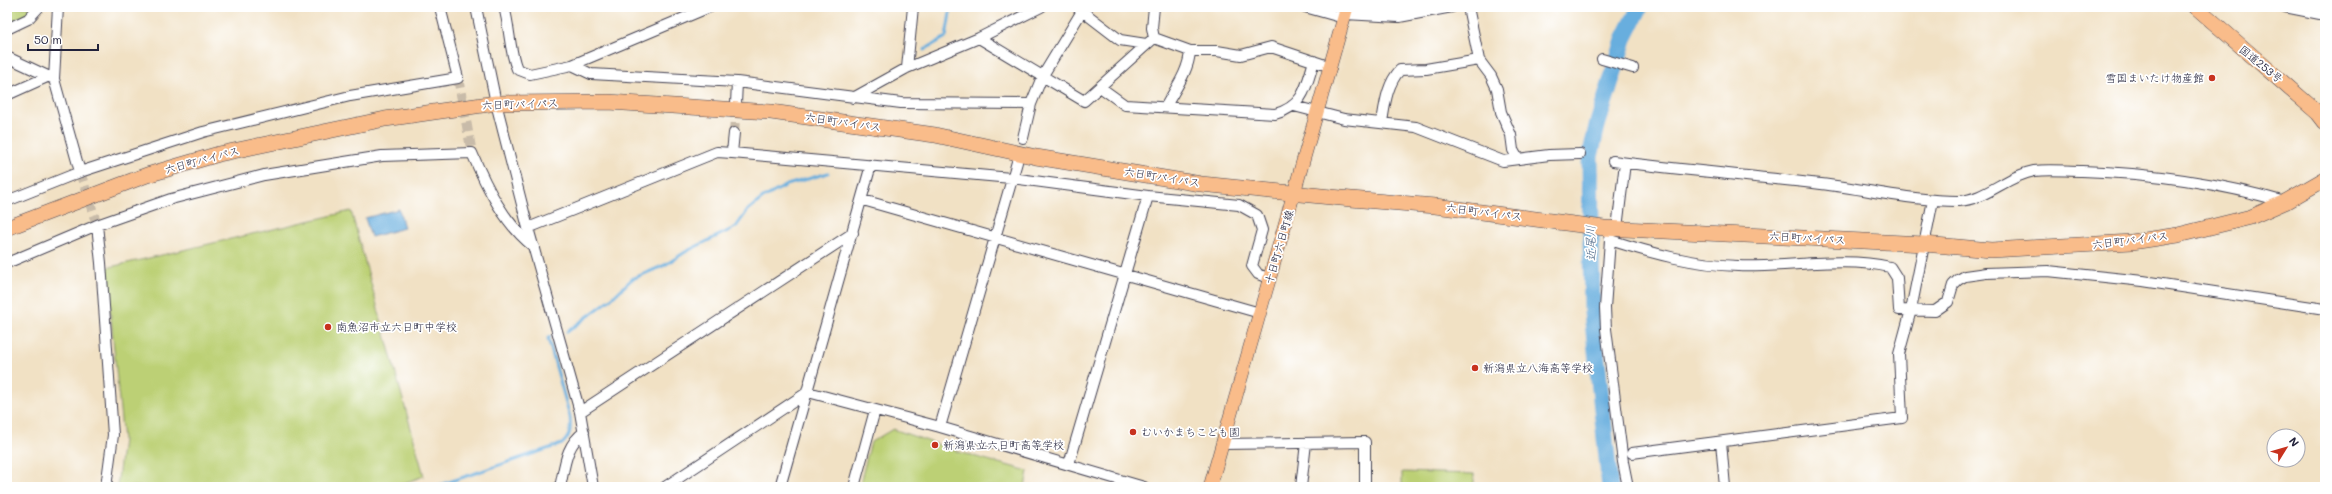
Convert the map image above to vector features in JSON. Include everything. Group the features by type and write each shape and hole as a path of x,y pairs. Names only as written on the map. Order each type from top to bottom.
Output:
{"highway":[{"name":"国道253号","path":"2196,7 2235,43 2300,97 2325,122"},
{"name":"六日町バイパス","path":"7,228 140,178 219,154 385,119 496,103 608,102 772,112 935,135 1036,157 1201,184 1294,194 1450,207 1580,225 1610,231 1924,244 1991,250 2132,242 2235,222 2285,202 2325,179"}],"main road":[{"name":"十日町六日町線","path":"1210,487 1318,113 1345,13"}],"street":[{"path":"7,29 28,19 39,7"},
{"path":"58,7 51,78 80,172"},
{"path":"7,201 80,172 204,132 350,96 458,78 440,7"},
{"path":"476,7 496,103 528,228 580,412 593,487"},
{"path":"504,7 509,24 512,58 517,69 530,74 572,65 710,7"},
{"path":"907,68 913,7"},
{"path":"853,98 907,68 979,38 1040,7"},
{"path":"979,38 1084,101 1150,41 1154,7"},
{"path":"1305,7 1345,13 1399,17 1452,7"},
{"path":"1468,7 1479,60 1491,76 1497,89 1501,112 1511,135 1513,150 1518,159"},
{"path":"2285,7 2325,15"},
{"path":"1023,138 1031,104 1042,77 1080,9 1120,40 1150,41 1190,51 1217,51 1241,55 1271,47 1331,67"},
{"path":"1166,106 1183,77 1190,59 1190,51"},
{"path":"7,57 51,78"},
{"path":"1602,59 1633,68"},
{"path":"1382,122 1386,97 1395,75 1400,70 1426,69 1479,60"},
{"path":"1100,87 1125,105 1166,106 1275,114 1294,106 1304,94 1314,61"},
{"path":"572,65 591,74 737,82 901,103 1031,104"},
{"path":"7,95 51,78"},
{"path":"736,104 737,82"},
{"path":"1294,106 1344,119 1382,122 1416,127 1503,161 1580,154"},
{"path":"732,153 734,133"},
{"path":"528,228 717,152 732,153 1011,178 1148,196 1239,205 1257,215 1262,230 1252,266 1258,274 1270,278"},
{"path":"7,263 97,225 171,199 264,175 382,156 472,153 480,173 498,203 521,237 534,247"},
{"path":"1613,161 1822,184 1933,200 1961,201 1974,198 2017,176 2042,170 2096,171 2150,176 2230,187 2285,202"},
{"path":"940,427 1016,162"},
{"path":"1625,163 1610,231 1605,308 1621,448 1628,487"},
{"path":"780,487 863,200 871,165"},
{"path":"1069,464 1148,196"},
{"path":"863,200 1260,313"},
{"path":"1632,453 1902,418 1899,354 1911,310 1933,200"},
{"path":"97,225 102,271 113,435 106,487"},
{"path":"1610,231 1677,258 1710,264 1739,266 1820,263 1890,267 1897,278 1899,310 1935,311 1948,302 1953,285 1965,276 1986,273 2048,271 2143,281 2325,309"},
{"path":"580,412 853,233"},
{"path":"665,487 808,392 940,427 1144,487"},
{"path":"854,487 876,410"},
{"path":"560,487 568,449 576,438 584,432"},
{"path":"1222,444 1365,442 1365,487"},
{"path":"1721,442 1725,487"},
{"path":"1301,487 1306,443"}],"green space":[{"path":"7,7 34,7 26,15 7,23"},
{"name":"南魚沼市立六日町中学校","path":"351,211 424,476 393,487 117,487 123,440 106,268"},
{"path":"893,429 962,453 1028,471 1025,487 859,487 871,442"},
{"path":"1402,472 1474,474 1474,487 1402,487"}],"water":[{"path":"399,209 404,228 371,237 365,218"}],"waterway":[{"path":"924,50 946,37 951,7"},
{"name":"近尾川","path":"1610,487 1592,312 1590,157 1597,126 1624,39 1640,7"},
{"path":"567,332 611,299 632,279 665,265 687,251 736,227 748,210 763,198 787,185 828,173"},
{"path":"434,487 562,444 565,441 570,432 570,417 548,338 550,337"}],"tunnel":[{"path":"458,78 472,153"},
{"path":"734,133 736,104"},
{"path":"80,172 97,225"}],"place":[{"name":"雪国まいたけ物産館","path":"2212,78"},
{"name":"南魚沼市立六日町中学校","path":"328,327"},
{"name":"新潟県立八海高等学校","path":"1475,368"},
{"name":"むいかまちこども園","path":"1133,432"},
{"name":"新潟県立六日町高等学校","path":"935,445"}]}
